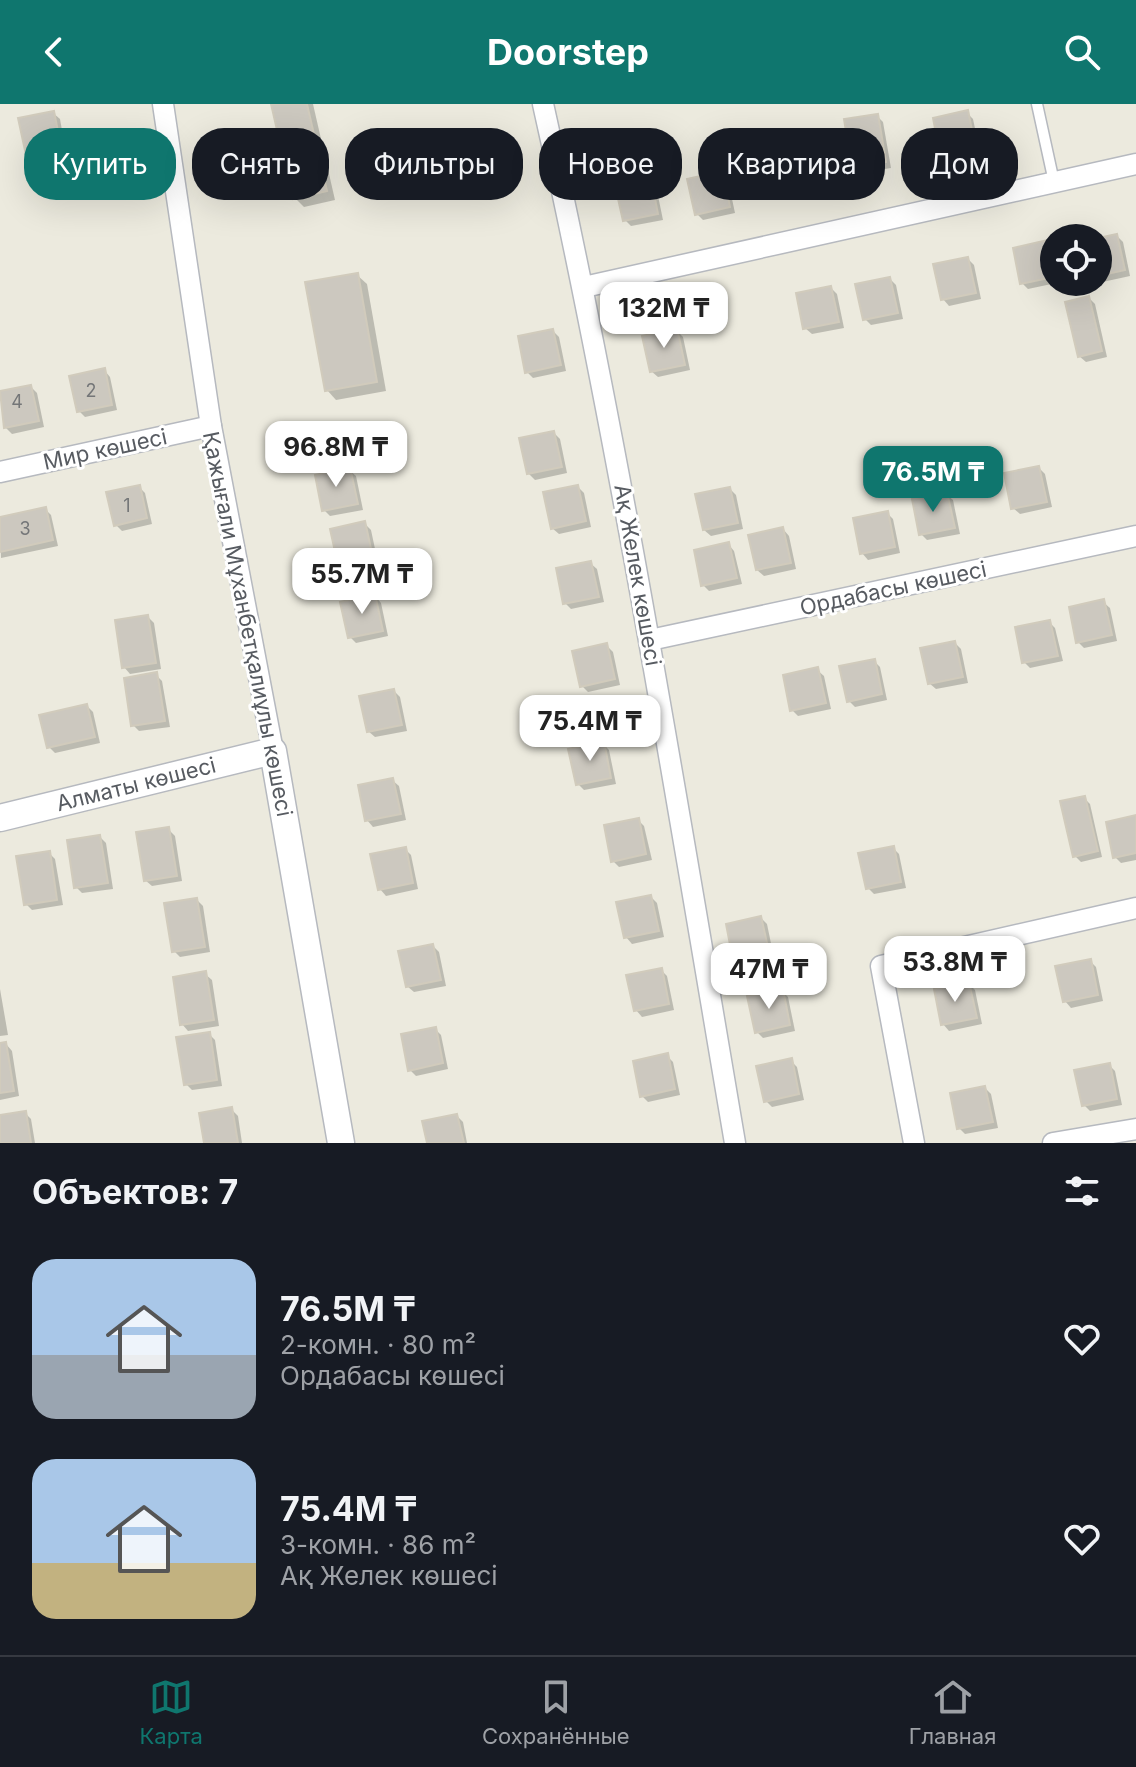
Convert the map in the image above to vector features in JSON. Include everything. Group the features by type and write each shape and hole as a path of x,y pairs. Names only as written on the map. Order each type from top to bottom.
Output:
{"street":[{"name":"Қажығали Мұханбетқалиұлы көшесі","path":"163,104 211,426 273,751 341,1143"},
{"name":"Ақ Желек көшесі","path":"543,104 584,287 650,640 735,1143"},
{"path":"584,287 1136,164"},
{"name":"Мир көшесі","path":"0,472 211,426"},
{"name":"Ордабасы көшесі","path":"650,640 1136,536"},
{"name":"Алматы көшесі","path":"0,818 273,751"},
{"path":"914,1143 881,966 1136,908"},
{"path":"1053,1143 1136,1129"}],"lane":[{"path":"1037,104 1054,182"}],"building":[{"path":"271,104 307,104 313,128 277,128"},
{"path":"968,110 972,128 935,128 933,118"},
{"path":"54,111 57,128 24,128 24,146 18,118"},
{"path":"878,114 880,128 845,128 844,119"},
{"path":"698,177 698,200 729,200 730,207 695,215 687,179"},
{"path":"618,200 655,200 658,214 623,221"},
{"path":"1117,234 1125,270 1112,273 1112,235"},
{"path":"1040,242 1040,280 1020,284 1013,248"},
{"path":"968,257 976,293 941,300 933,264"},
{"path":"358,273 377,382 325,391 305,282"},
{"path":"890,277 898,313 863,320 855,284"},
{"path":"831,286 839,322 803,329 796,293"},
{"path":"1089,296 1102,351 1078,357 1065,302"},
{"path":"677,328 685,365 650,372 642,336"},
{"path":"553,329 561,365 525,373 518,336"},
{"path":"105,368 112,405 77,412 69,376"},
{"path":"31,385 39,421 4,428 0,391"},
{"path":"554,431 562,467 527,474 519,438"},
{"path":"1039,466 1047,502 1011,509 1004,473"},
{"path":"350,467 358,504 322,511 315,475"},
{"path":"140,485 147,518 114,526 106,492"},
{"path":"578,485 586,521 551,529 543,492"},
{"path":"730,487 738,523 703,530 695,494"},
{"path":"947,492 955,528 919,535 912,499"},
{"path":"46,507 53,540 0,552 0,517"},
{"path":"888,511 895,547 860,554 853,518"},
{"path":"365,521 373,558 338,565 330,529"},
{"path":"783,527 791,563 756,570 748,535"},
{"path":"729,542 737,578 701,586 694,550"},
{"path":"591,561 599,597 563,604 556,568"},
{"path":"375,594 383,631 348,638 340,602"},
{"path":"1104,599 1112,635 1076,643 1069,607"},
{"path":"148,615 156,663 122,668 115,620"},
{"path":"1050,620 1058,656 1022,663 1015,627"},
{"path":"955,641 963,677 928,684 920,648"},
{"path":"607,643 615,679 580,687 572,651"},
{"path":"875,659 882,694 847,702 839,666"},
{"path":"818,667 826,703 790,711 783,675"},
{"path":"157,672 165,721 131,726 124,678"},
{"path":"394,689 402,725 367,732 359,696"},
{"path":"87,704 95,737 47,748 39,715"},
{"path":"604,741 611,778 576,785 568,749"},
{"path":"393,778 401,814 365,821 358,785"},
{"path":"1085,796 1098,851 1073,857 1060,801"},
{"path":"1136,815 1136,853 1113,858 1106,822"},
{"path":"639,818 646,854 611,862 604,825"},
{"path":"169,827 177,876 144,881 136,832"},
{"path":"100,835 108,883 74,888 67,840"},
{"path":"894,846 901,882 866,889 858,853"},
{"path":"406,847 413,883 378,890 370,854"},
{"path":"50,851 57,900 24,905 16,856"},
{"path":"651,895 659,931 624,938 616,902"},
{"path":"197,898 205,947 172,952 164,903"},
{"path":"761,916 769,952 733,960 726,924"},
{"path":"433,944 441,980 406,987 398,951"},
{"path":"1091,959 1098,995 1063,1002 1055,966"},
{"path":"662,968 669,1004 634,1011 626,975"},
{"path":"206,971 214,1020 180,1025 173,977"},
{"path":"969,982 977,1018 941,1025 934,989"},
{"path":"783,989 790,1025 755,1033 747,996"},
{"path":"436,1027 443,1063 408,1071 401,1034"},
{"path":"210,1032 217,1080 184,1085 176,1037"},
{"path":"6,1042 14,1091 0,1093 0,1043"},
{"path":"668,1053 675,1089 640,1097 633,1061"},
{"path":"792,1058 799,1094 764,1102 756,1066"},
{"path":"1110,1063 1117,1099 1082,1106 1074,1070"},
{"path":"985,1086 993,1122 957,1129 950,1093"},
{"path":"232,1107 238,1143 204,1143 199,1113"},
{"path":"26,1111 31,1143 0,1143 0,1115"},
{"path":"457,1114 464,1143 427,1143 422,1121"}]}
